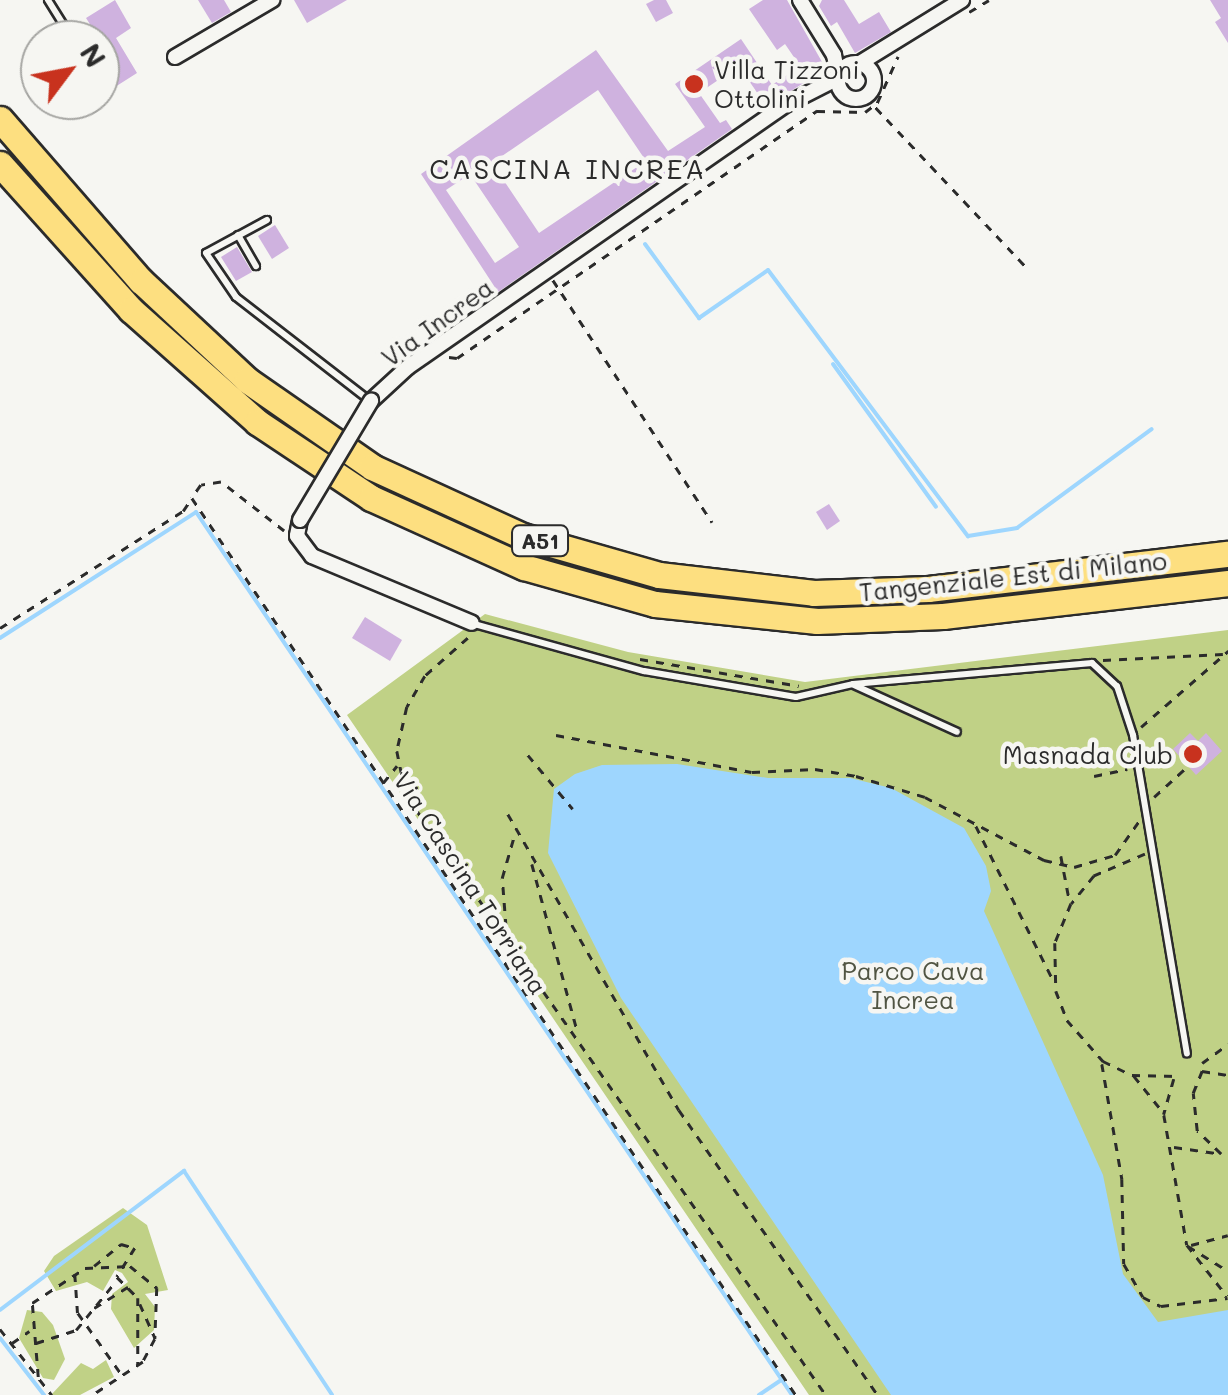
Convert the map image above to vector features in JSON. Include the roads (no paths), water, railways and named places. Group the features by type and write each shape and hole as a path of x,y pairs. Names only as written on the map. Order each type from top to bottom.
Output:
{"highway":[{"name":"Tangenziale Est di Milano","path":"0,119 140,281 247,380 372,467 523,536 660,575 814,593 928,589 1228,554"},
{"name":"Tangenziale Est di Milano","path":"0,164 131,310 257,422 371,498 524,567 636,600 804,621 921,618 1228,582"}],"street":[{"path":"175,57 272,0"},
{"path":"800,0 834,56 834,80 845,95 868,102 877,57"},
{"name":"Via Increa","path":"474,627 312,556 297,536 300,520 370,402 408,367 787,104 834,80 856,63 877,57 962,0"},
{"path":"834,56 856,63 872,74"}],"lane":[{"path":"267,220 206,253 236,297 370,402"},
{"path":"238,235 256,266"},
{"path":"474,627 573,655 805,697 853,684 1092,663 1117,686 1133,735 1188,1053"},
{"path":"853,684 957,732"}],"water":[{"path":"677,764 768,778 850,778 891,788 964,828 986,866 991,891 984,911 1103,1175 1123,1274 1158,1322 1228,1310 1228,1395 891,1395 621,998 548,853 554,789 575,774 602,765"}],"waterway":[{"path":"645,244 699,318 768,270 968,536 1017,528 1152,429"},
{"path":"833,364 936,507"},
{"path":"0,638 196,512 792,1395"},
{"path":"0,1310 184,1171 332,1395"},
{"path":"0,1338 44,1395"},
{"path":"759,1395 780,1381"}],"place":[{"name":"Villa Tizzoni Ottolini","path":"694,84"},
{"name":"Masnada Club","path":"1193,754"}],"district":[{"name":"CASCINA INCREA","path":"568,168"}],"park label":[{"name":"Parco Cava Increa","path":"913,986"}]}
